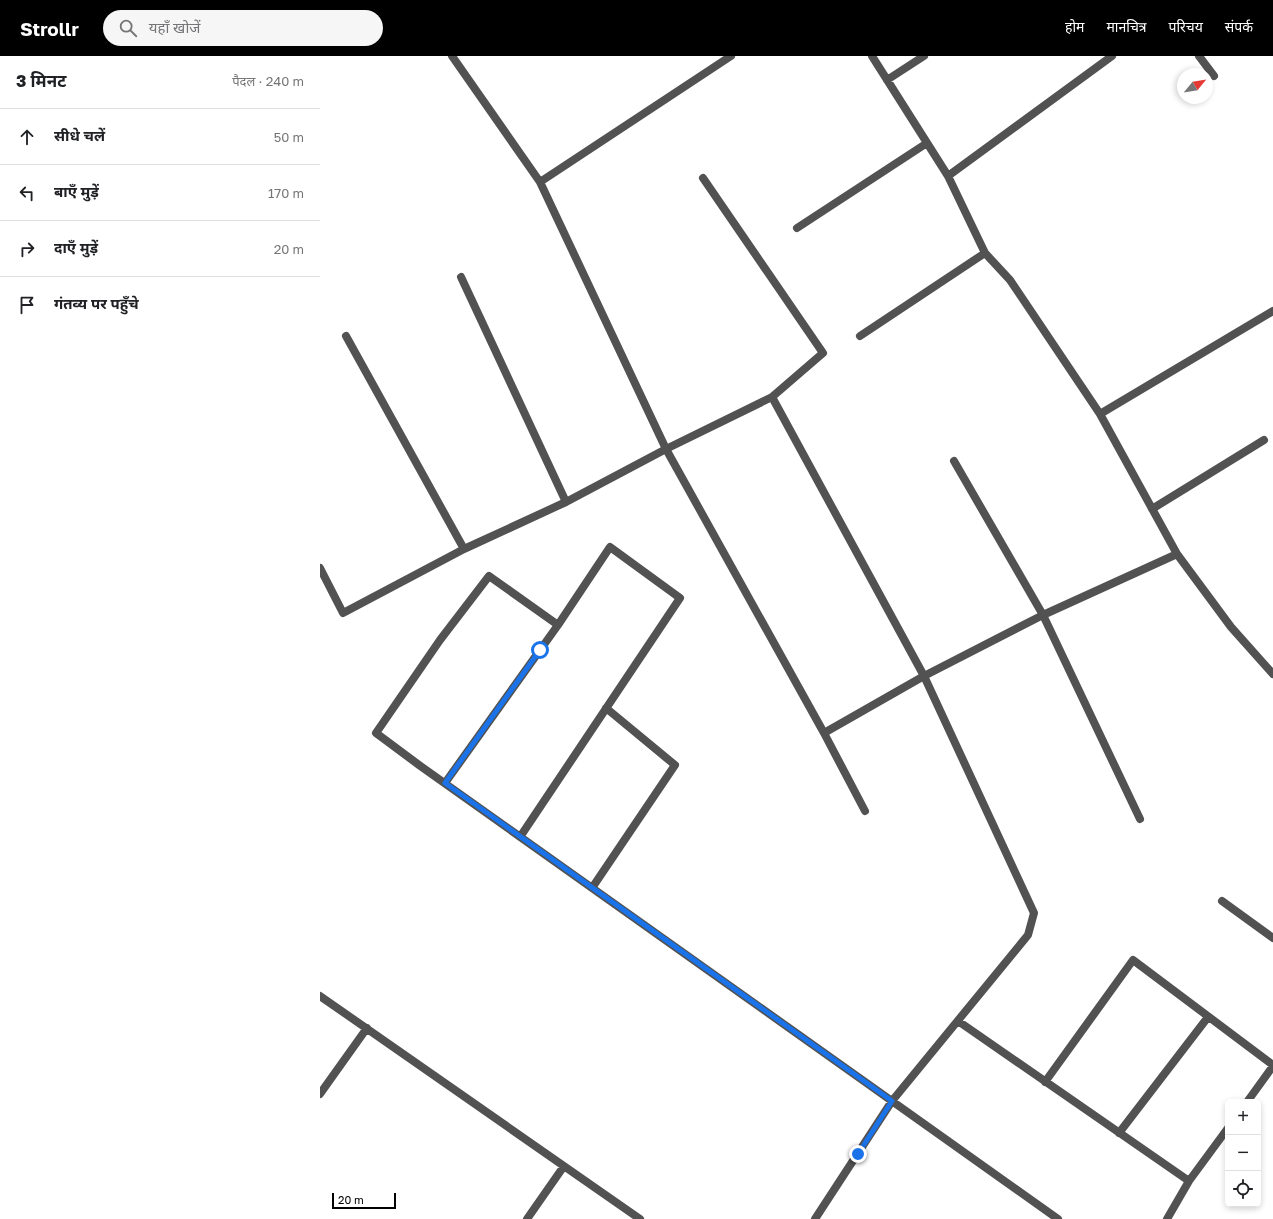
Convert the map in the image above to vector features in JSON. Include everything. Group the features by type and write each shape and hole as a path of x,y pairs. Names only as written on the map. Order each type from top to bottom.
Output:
{"street":[{"path":"452,56 540,182 666,450 824,733 865,811"},
{"path":"540,182 730,56"},
{"path":"872,56 948,176 985,253 1010,280 1100,414 1177,554 1231,627 1273,674"},
{"path":"887,80 924,56"},
{"path":"948,176 1112,56"},
{"path":"1199,56 1214,76"},
{"path":"797,228 927,143"},
{"path":"320,568 343,613 464,549 566,502 772,397 823,353 703,178"},
{"path":"860,336 985,253"},
{"path":"461,277 566,502"},
{"path":"1100,414 1273,311"},
{"path":"346,336 464,549"},
{"path":"772,397 924,676 1034,913 1028,935 892,1101 815,1219"},
{"path":"1152,509 1264,440"},
{"path":"954,461 1043,615 1140,819"},
{"path":"445,783 558,625 610,547 680,598 520,837"},
{"path":"824,733 924,676 1043,615 1177,554"},
{"path":"558,625 489,576 440,640 376,733 1058,1219"},
{"path":"592,888 675,765 606,708"},
{"path":"1222,901 1273,938"},
{"path":"1046,1082 1133,960 1273,1066 1249,1099"},
{"path":"320,996 640,1219"},
{"path":"1119,1133 1208,1017"},
{"path":"958,1021 1189,1181"},
{"path":"320,1094 367,1028"},
{"path":"1167,1219 1189,1181 1225,1132"},
{"path":"526,1219 564,1166"}],"route":[{"path":"540,650 445,783 892,1101 858,1154"}]}
